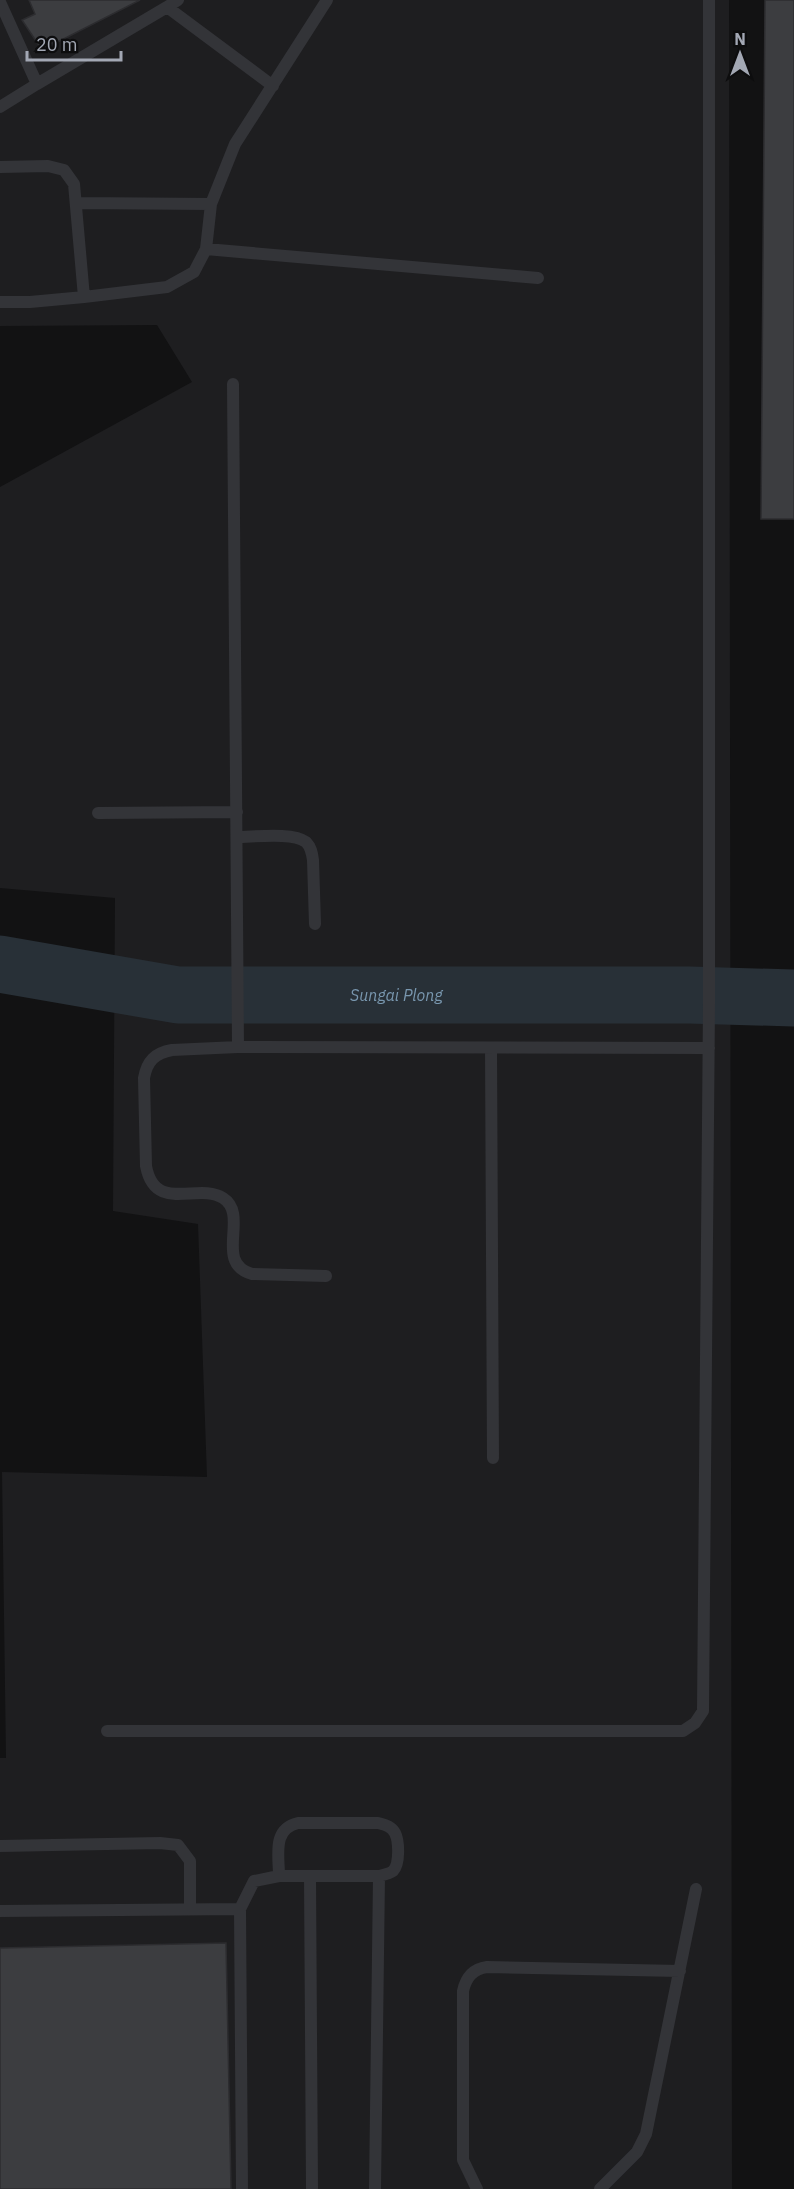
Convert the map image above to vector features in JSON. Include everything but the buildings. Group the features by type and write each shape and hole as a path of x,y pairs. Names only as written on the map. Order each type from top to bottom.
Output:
{"lane":[{"path":"0,107 178,0"},
{"path":"0,302 30,302 167,287 194,272 206,249 211,204 235,144 327,0"},
{"path":"107,1731 683,1731 695,1723 703,1711 709,1048 709,0"},
{"path":"0,2 37,84"},
{"path":"167,7 273,86"},
{"path":"0,167 48,166 64,170 74,184 84,297"},
{"path":"76,203 211,204"},
{"path":"206,249 538,279"},
{"path":"233,384 238,1047"},
{"path":"98,813 237,812"},
{"path":"237,837 290,837 299,838 307,843 314,860 315,924"},
{"path":"326,1276 242,1272 235,1265 233,1256 233,1214 230,1205 223,1198 214,1195 162,1191 153,1185 146,1166 144,1078 146,1068 152,1058 161,1052 172,1050 238,1047 709,1048"},
{"path":"491,1048 493,1458"},
{"path":"242,2189 240,1909 254,1881 279,1876 379,1876 392,1872 398,1865 397,1841 394,1832 378,1823 289,1825 282,1832 279,1841 279,1876"},
{"path":"0,1846 160,1843 178,1845 190,1861 190,1909"},
{"path":"310,1876 312,2189"},
{"path":"375,2189 379,1876"},
{"path":"600,2189 637,2152 646,2134 696,1889"},
{"path":"0,1911 240,1909"},
{"path":"477,2189 464,2160 464,1991 468,1977 480,1968 487,1967 680,1971"}],"shaded area":[{"path":"0,0 729,0 732,2189 0,2189 0,1758 6,1758 2,1472 207,1477 198,1224 113,1211 115,898 0,888 0,487 192,382 157,325 0,326"}],"waterway":[{"name":"Sungai Plong","path":"0,964 178,995 689,995 794,998"}]}
